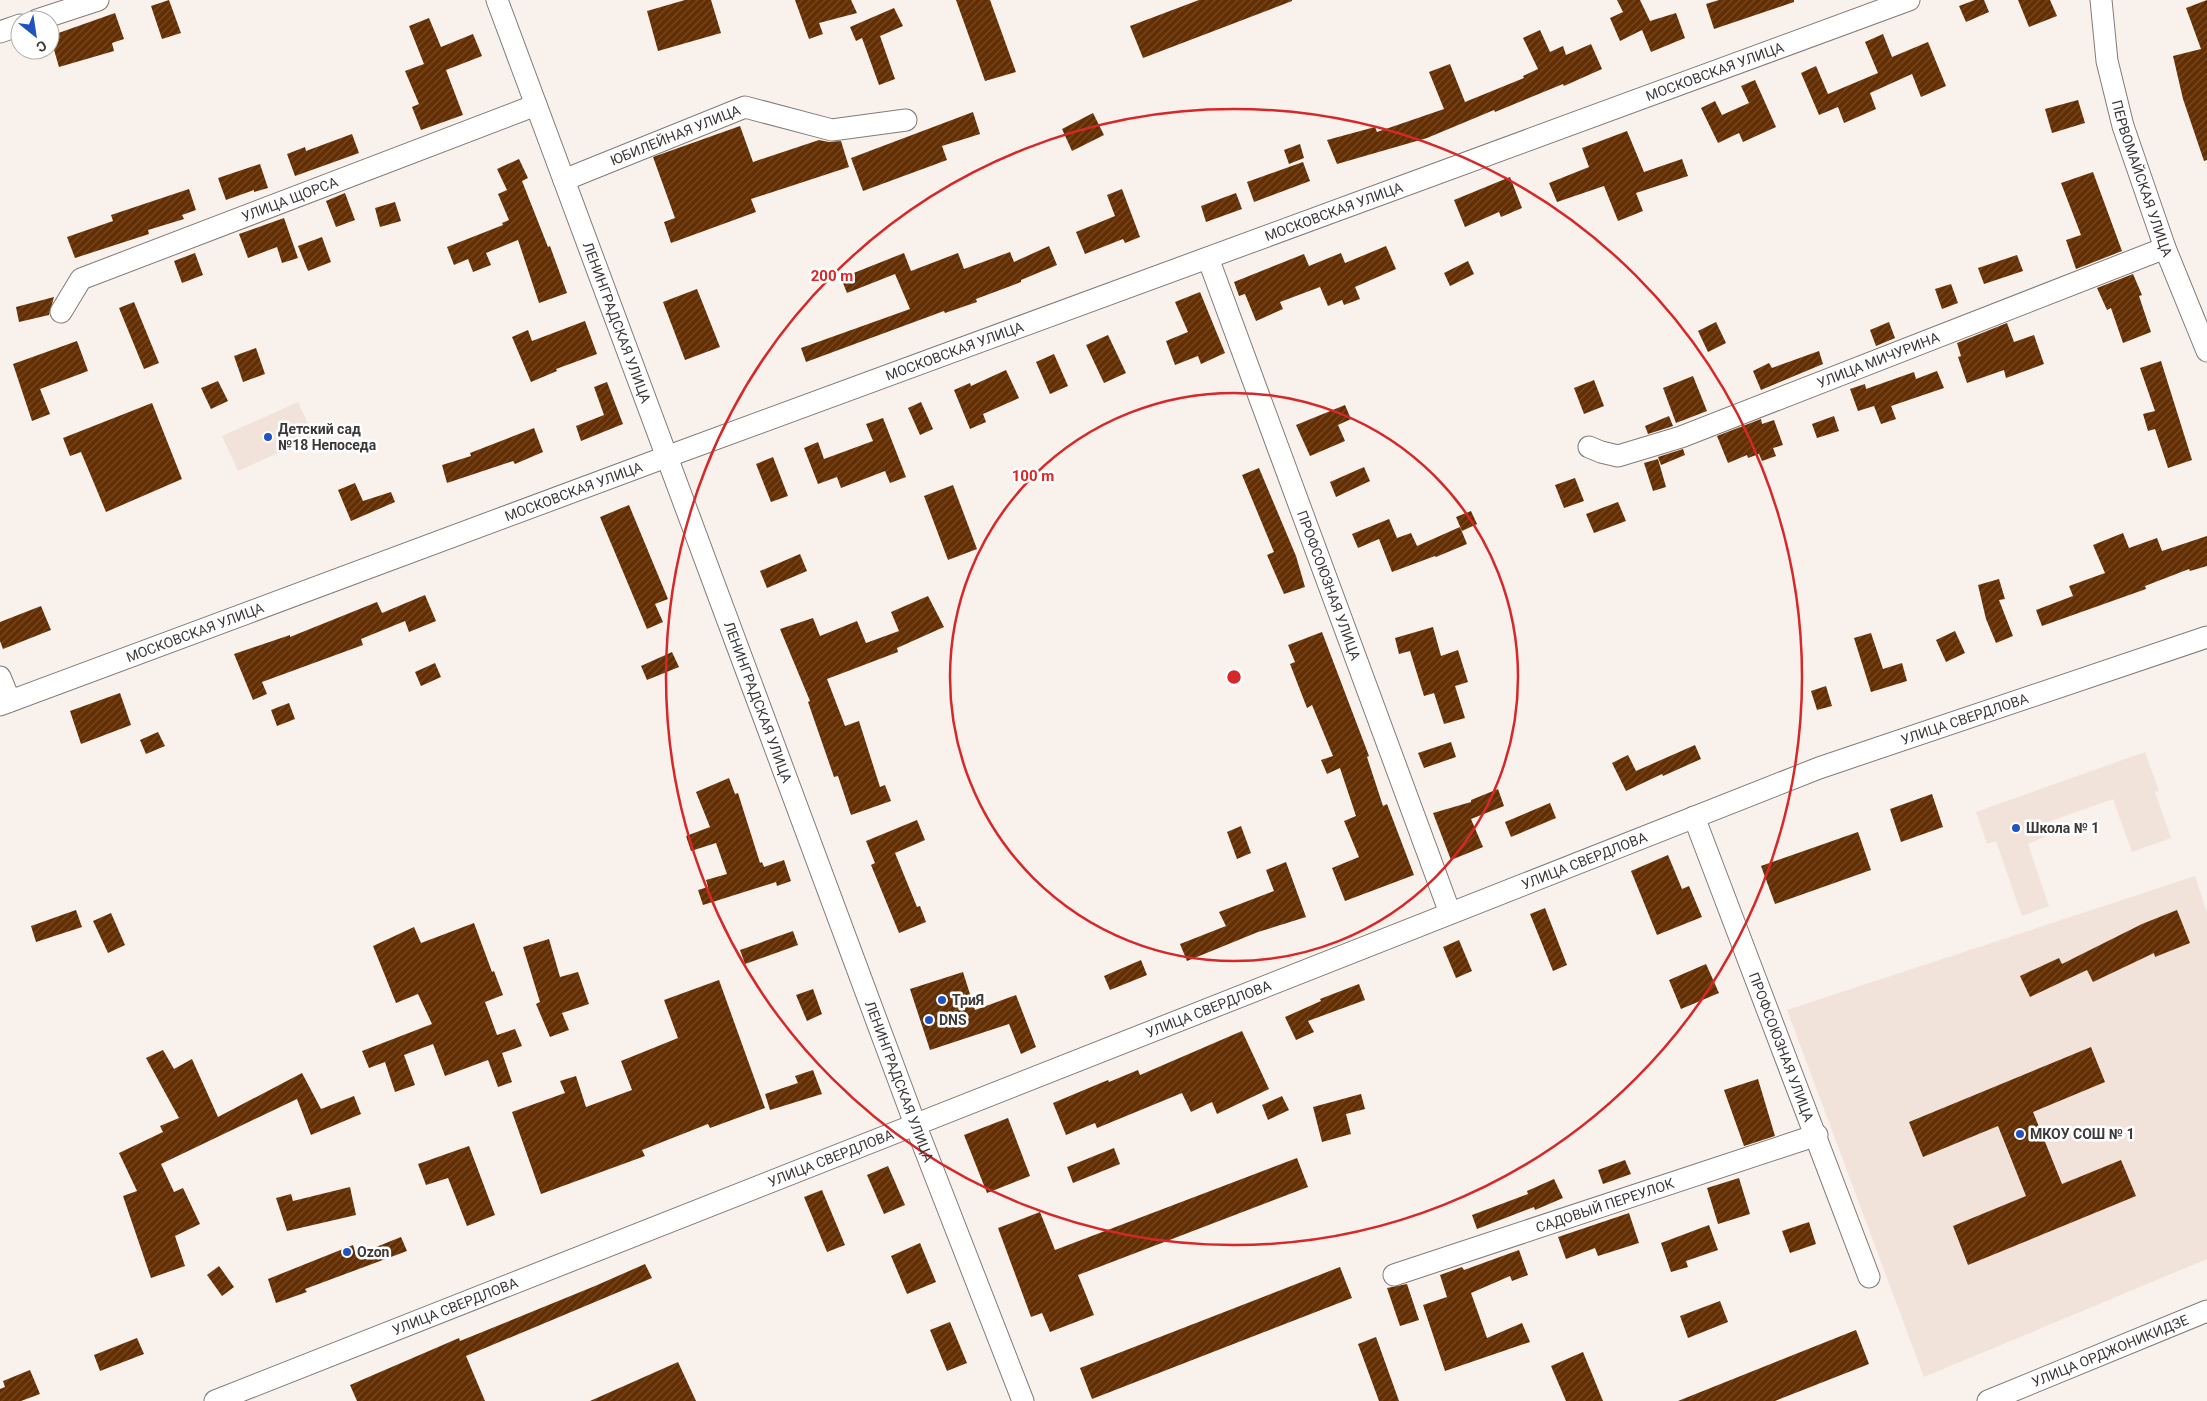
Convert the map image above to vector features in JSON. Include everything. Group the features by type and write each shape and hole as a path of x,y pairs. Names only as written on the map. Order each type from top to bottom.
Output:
{"street":[{"path":"60,12 98,0"},
{"name":"ЛЕНИНГРАДСКАЯ УЛИЦА","path":"497,0 915,1124 1023,1401"},
{"name":"МОСКОВСКАЯ УЛИЦА","path":"5,703 666,457 1909,0"},
{"name":"ПЕРВОМАЙСКАЯ УЛИЦА","path":"2101,0 2107,61 2123,126 2165,248 2207,351"},
{"name":"УЛИЦА ЩОРСА","path":"61,312 80,279 536,105"},
{"name":"ЮБИЛЕЙНАЯ УЛИЦА","path":"564,180 745,106 832,130 906,120"},
{"name":"УЛИЦА МИЧУРИНА","path":"1590,447 1618,456 1681,437 2165,248"},
{"name":"ПРОФСОЮЗНАЯ УЛИЦА","path":"1208,258 1450,913"},
{"name":"УЛИЦА СВЕРДЛОВА","path":"215,1401 1820,768 2207,637"},
{"path":"0,677 5,703"},
{"name":"ПРОФСОЮЗНАЯ УЛИЦА","path":"1694,817 1817,1135 1869,1277"},
{"name":"САДОВЫЙ ПЕРЕУЛОК","path":"1394,1275 1817,1135"},
{"name":"УЛИЦА ОРДЖОНИКИДЗЕ","path":"1988,1401 2207,1311"}],"shaded area":[{"name":"Детский сад №18 Непоседа","path":"298,402 314,437 238,471 222,436"},
{"name":"Школа № 1","path":"2145,752 2159,791 2155,792 2171,838 2132,852 2113,799 2048,822 2052,834 2028,844 2049,906 2022,916 1996,841 1987,844 1976,812"},
{"name":"МКОУ СОШ № 1","path":"2195,876 2207,913 2207,1259 1924,1377 1787,1010"}],"building":[{"path":"169,0 181,33 162,39 151,6"},
{"path":"685,0 711,0 721,33 658,51 647,11"},
{"path":"795,0 851,0 857,13 819,23 823,34 809,39"},
{"path":"956,0 990,0 1016,72 985,81"},
{"path":"1199,0 1292,1 1143,58 1130,26"},
{"path":"1617,0 1640,0 1650,21 1676,13 1685,38 1651,52 1642,30 1620,41 1610,18 1623,12"},
{"path":"1719,0 1794,0 1794,2 1714,29 1706,4"},
{"path":"1975,0 1984,0 1989,12 1966,22 1959,6"},
{"path":"2018,0 2050,0 2057,16 2029,27"},
{"path":"2207,0 2207,160 2204,161 2183,99 2173,56 2201,49 2186,8"},
{"path":"894,8 903,26 880,36 895,79 879,85 862,38 856,41 850,27"},
{"path":"115,13 124,39 112,43 114,51 59,67 57,60 60,60 60,32"},
{"path":"429,18 441,47 473,34 482,56 446,70 463,115 421,130 412,107 419,104 405,71 424,64 409,26"},
{"path":"1540,30 1550,52 1563,46 1566,55 1591,44 1602,69 1564,86 1563,84 1495,112 1494,110 1427,138 1337,164 1327,140 1375,127 1377,132 1444,109 1429,72 1450,64 1465,102 1524,78 1523,76 1538,69 1523,38"},
{"path":"1883,34 1892,57 1928,42 1946,86 1921,97 1912,74 1870,93 1876,109 1844,123 1838,107 1819,115 1801,73 1816,66 1828,94 1878,73 1865,42"},
{"path":"1755,80 1776,127 1743,142 1739,133 1718,143 1701,108 1715,101 1722,115 1749,103 1741,86"},
{"path":"2078,100 2085,123 2052,133 2045,109"},
{"path":"973,112 980,134 942,146 947,160 863,191 851,158"},
{"path":"1093,113 1104,135 1072,151 1062,129"},
{"path":"740,126 753,162 819,140 829,142 841,141 849,167 751,199 756,212 671,243 664,222 675,218 653,157"},
{"path":"1627,131 1644,172 1682,159 1688,176 1636,193 1643,211 1618,221 1604,186 1557,202 1549,183 1589,167 1582,148"},
{"path":"352,134 359,153 295,176 287,154 305,147 306,151"},
{"path":"1300,144 1304,158 1289,164 1284,150"},
{"path":"519,159 528,178 522,181 548,247 550,246 567,293 539,303 518,240 486,253 491,265 473,272 468,259 454,265 447,247 503,225 502,223 509,220 498,194 507,190 497,169"},
{"path":"1303,162 1310,181 1254,202 1247,182"},
{"path":"260,164 268,188 254,192 254,190 226,200 218,178"},
{"path":"2093,172 2122,251 2076,269 2066,240 2081,235 2061,183"},
{"path":"1510,177 1522,208 1501,217 1499,212 1465,227 1454,200"},
{"path":"189,189 196,210 182,215 184,219 148,230 149,234 75,258 67,237 113,221 111,215"},
{"path":"1122,189 1140,237 1125,243 1123,239 1085,254 1076,232 1115,216 1107,195"},
{"path":"345,193 355,220 336,227 326,201"},
{"path":"1236,193 1242,209 1206,222 1201,206"},
{"path":"395,202 401,221 380,227 375,208"},
{"path":"284,218 298,258 282,263 277,247 248,258 239,234"},
{"path":"322,237 331,262 308,271 298,246"},
{"path":"1049,246 1057,265 1021,280 1021,282 976,299 977,302 945,313 944,311 806,362 801,348 910,309 895,274 847,293 841,278 904,253 911,271 958,253 964,269 1010,252 1014,262"},
{"path":"1386,246 1396,269 1355,287 1360,299 1344,305 1342,300 1328,306 1320,287 1280,302 1283,309 1256,321 1245,294 1239,296 1234,282 1304,254 1309,266 1341,253 1345,263"},
{"path":"195,253 203,275 182,283 174,261"},
{"path":"2017,255 2023,271 1984,284 1978,268"},
{"path":"1468,261 1474,274 1450,286 1444,273"},
{"path":"2133,274 2142,295 2139,296 2151,332 2123,343 2111,308 2107,310 2097,288"},
{"path":"1951,284 1958,303 1942,309 1935,289"},
{"path":"697,289 720,347 685,360 663,302"},
{"path":"1200,292 1225,353 1201,364 1198,356 1175,365 1166,341 1188,332 1175,302"},
{"path":"54,297 49,315 19,322 16,307"},
{"path":"134,302 159,363 144,369 119,308"},
{"path":"585,321 597,354 556,369 557,371 531,382 512,337 528,330 532,341"},
{"path":"1716,322 1726,343 1708,352 1698,331"},
{"path":"1889,322 1895,338 1876,346 1870,330"},
{"path":"2007,323 2014,342 2034,335 2044,364 2006,378 2004,370 1967,383 1958,357 1961,356 1957,343"},
{"path":"1108,335 1126,373 1104,383 1086,345"},
{"path":"77,341 88,371 40,389 50,414 32,421 13,364"},
{"path":"256,348 265,374 243,382 234,356"},
{"path":"1819,351 1823,364 1761,390 1753,371 1769,363 1772,368"},
{"path":"1054,354 1068,386 1050,394 1036,362"},
{"path":"2161,361 2192,460 2168,468 2155,429 2148,431 2143,414 2155,411 2140,368"},
{"path":"1006,370 1019,398 983,414 986,422 970,429 954,390 970,383 971,386"},
{"path":"1937,371 1944,388 1891,406 1896,419 1881,424 1874,406 1858,411 1850,389 1865,384 1866,389 1914,372 1916,379"},
{"path":"1693,376 1707,411 1676,423 1663,388"},
{"path":"1594,380 1604,406 1584,414 1574,388"},
{"path":"218,381 228,401 211,409 201,388"},
{"path":"607,382 623,424 581,441 576,426 604,415 594,387"},
{"path":"921,402 933,429 920,435 908,408"},
{"path":"152,403 182,479 106,512 81,452 70,456 63,438"},
{"path":"1345,405 1351,419 1338,425 1345,441 1310,456 1296,425"},
{"path":"1669,416 1673,426 1648,434 1645,426"},
{"path":"1834,416 1839,431 1817,438 1812,424"},
{"path":"883,418 906,477 890,483 885,471 841,488 837,477 818,484 804,448 818,442 824,459 873,441 866,424"},
{"path":"1761,419 1762,424 1774,420 1783,445 1773,448 1776,456 1762,461 1759,454 1748,458 1747,455 1728,463 1717,436"},
{"path":"534,428 543,452 515,464 513,461 447,483 442,465 471,456 470,453"},
{"path":"1683,449 1685,455 1661,465 1658,457"},
{"path":"773,457 788,496 771,502 756,464"},
{"path":"1658,459 1666,487 1653,491 1644,463"},
{"path":"1364,467 1370,481 1336,497 1330,482"},
{"path":"1259,468 1296,556 1305,587 1284,594 1267,555 1274,552 1242,475"},
{"path":"1575,478 1584,501 1564,508 1555,485"},
{"path":"355,483 363,501 391,492 395,502 351,521 338,490"},
{"path":"953,485 977,549 948,560 924,496"},
{"path":"1618,502 1626,521 1594,533 1586,514"},
{"path":"629,505 668,599 655,604 663,622 647,629 600,517"},
{"path":"1471,511 1477,524 1462,531 1456,517"},
{"path":"1389,519 1397,538 1411,533 1417,546 1460,527 1467,544 1392,572 1379,539 1358,548 1352,534"},
{"path":"2123,533 2129,548 2157,538 2162,551 2207,536 2207,566 2190,571 2189,569 2145,586 2146,589 2042,626 2036,610 2073,596 2069,586 2105,573 2093,545"},
{"path":"800,554 807,571 767,588 760,571"},
{"path":"1999,579 2005,599 1999,600 2013,636 1996,643 1986,619 1978,585"},
{"path":"425,595 436,621 409,632 405,621 361,639 363,645 262,682 267,694 253,700 234,654 290,635 290,637 377,602 382,613"},
{"path":"928,596 944,627 897,648 898,652 827,679 845,726 859,721 880,787 885,785 891,801 851,815 838,776 834,777 808,702 810,701 780,629 813,618 820,636 857,621 866,643 899,631 891,612"},
{"path":"41,606 51,630 3,649 0,641 0,622"},
{"path":"1433,627 1441,656 1458,650 1468,682 1455,686 1465,718 1444,724 1434,693 1424,696 1410,651 1399,654 1395,638"},
{"path":"1955,631 1965,653 1946,662 1936,640"},
{"path":"1322,632 1369,756 1367,757 1383,806 1387,804 1414,875 1345,901 1332,868 1359,857 1344,821 1356,816 1340,768 1327,774 1321,760 1333,756 1312,705 1307,708 1290,664 1295,662 1288,645"},
{"path":"1871,633 1883,669 1902,663 1907,681 1871,692 1854,638"},
{"path":"672,652 679,667 647,680 641,666"},
{"path":"435,663 441,677 421,686 415,672"},
{"path":"1826,686 1832,706 1817,710 1811,691"},
{"path":"120,693 131,725 81,744 70,711"},
{"path":"289,703 295,719 277,726 271,710"},
{"path":"158,732 165,746 146,754 140,740"},
{"path":"1451,742 1456,757 1424,768 1418,753"},
{"path":"1695,745 1701,759 1663,776 1662,774 1626,791 1612,763 1628,755 1636,771"},
{"path":"729,778 735,794 738,793 760,863 762,862 764,867 784,860 791,881 777,886 776,882 703,905 698,890 708,887 706,880 727,874 716,843 691,851 686,836 710,827 696,792"},
{"path":"1498,789 1504,806 1471,819 1483,847 1451,860 1433,813 1471,802 1471,800"},
{"path":"1932,794 1943,827 1901,842 1890,809"},
{"path":"1550,803 1556,818 1511,837 1505,822"},
{"path":"917,820 925,840 895,853 917,907 920,906 926,922 899,933 871,865 875,863 866,841"},
{"path":"1241,826 1251,853 1237,859 1227,832"},
{"path":"1858,832 1871,870 1775,904 1761,866"},
{"path":"1668,855 1682,889 1689,886 1702,917 1657,935 1631,871"},
{"path":"1286,862 1306,917 1258,932 1187,961 1180,944 1226,926 1219,912 1274,891 1266,870"},
{"path":"1545,908 1567,965 1553,971 1530,914"},
{"path":"76,910 82,927 36,942 31,926"},
{"path":"2177,910 2190,943 2155,957 2154,953 2093,982 2087,970 2030,997 2020,976 2059,958 2062,964 2142,924"},
{"path":"111,913 125,945 108,953 93,921"},
{"path":"474,923 492,972 494,971 503,995 485,1002 497,1035 515,1029 522,1046 502,1053 512,1082 498,1087 488,1060 445,1076 433,1044 404,1055 415,1085 395,1092 385,1062 369,1068 362,1051 432,1024 418,994 396,1003 373,946 414,927 421,943"},
{"path":"793,931 798,945 745,964 740,950"},
{"path":"549,939 560,977 578,972 589,1004 562,1013 569,1030 550,1037 536,1004 540,1002 523,947"},
{"path":"1459,940 1472,971 1456,978 1443,947"},
{"path":"1141,960 1147,975 1110,990 1104,976"},
{"path":"1706,964 1719,993 1681,1009 1669,980"},
{"path":"963,972 975,1010 1016,995 1036,1047 1021,1054 1009,1024 930,1050 910,989"},
{"path":"719,980 765,1108 710,1128 708,1124 642,1150 645,1156 541,1194 512,1112 565,1093 560,1081 576,1076 586,1107 632,1090 621,1061 678,1038 664,1000"},
{"path":"1359,984 1365,1000 1308,1021 1314,1032 1296,1040 1285,1017 1321,1001 1320,999"},
{"path":"813,989 822,1014 807,1021 796,995"},
{"path":"1242,1031 1269,1089 1217,1114 1212,1102 1191,1112 1182,1093 1097,1128 1095,1123 1066,1135 1053,1103 1108,1080 1109,1082 1138,1070 1140,1075"},
{"path":"2091,1047 2105,1082 2033,1112 2062,1184 2121,1160 2136,1196 1968,1265 1953,1226 2026,1196 1998,1126 1923,1157 1909,1122"},
{"path":"163,1050 174,1069 192,1059 218,1117 302,1073 321,1109 354,1096 361,1114 311,1135 297,1099 161,1164 174,1192 183,1188 200,1224 175,1236 185,1266 151,1278 123,1196 137,1191 119,1153 163,1132 160,1126 179,1118 146,1058"},
{"path":"813,1070 822,1094 770,1110 765,1094 798,1083 795,1076"},
{"path":"1758,1079 1775,1136 1744,1146 1724,1090"},
{"path":"1361,1094 1365,1109 1346,1114 1351,1134 1322,1142 1313,1107"},
{"path":"1282,1096 1289,1110 1268,1120 1262,1105"},
{"path":"1008,1118 1030,1176 987,1193 964,1135"},
{"path":"469,1146 495,1215 467,1226 448,1178 426,1185 418,1164"},
{"path":"1114,1148 1120,1164 1073,1183 1067,1167"},
{"path":"1297,1158 1308,1187 1078,1275 1094,1315 1050,1332 1042,1313 1031,1317 998,1228 1040,1212 1055,1250"},
{"path":"1625,1160 1631,1174 1603,1184 1598,1170"},
{"path":"888,1166 905,1205 884,1214 867,1175"},
{"path":"1739,1178 1750,1214 1718,1224 1707,1188"},
{"path":"1554,1179 1563,1198 1535,1210 1534,1207 1477,1229 1472,1215 1528,1194 1527,1191"},
{"path":"350,1187 356,1215 287,1231 276,1198 291,1194 293,1201"},
{"path":"822,1190 845,1245 827,1252 804,1197"},
{"path":"1629,1213 1639,1243 1598,1256 1595,1248 1566,1259 1558,1237"},
{"path":"1809,1222 1816,1244 1790,1253 1782,1231"},
{"path":"1709,1225 1718,1250 1686,1261 1688,1267 1671,1272 1661,1243"},
{"path":"401,1237 407,1251 305,1289 307,1292 276,1303 268,1279 353,1245 356,1255"},
{"path":"920,1243 936,1282 907,1294 891,1256"},
{"path":"1519,1250 1528,1275 1512,1281 1510,1276 1471,1293 1487,1338 1522,1323 1530,1342 1445,1371 1423,1305 1447,1297 1440,1275 1462,1267 1464,1270"},
{"path":"645,1264 652,1278 466,1356 485,1401 357,1401 350,1385 459,1338 460,1341"},
{"path":"219,1266 234,1287 222,1296 207,1275"},
{"path":"1340,1267 1352,1298 1092,1399 1080,1368"},
{"path":"1407,1284 1419,1320 1400,1326 1387,1288"},
{"path":"1720,1301 1728,1322 1688,1338 1680,1316"},
{"path":"950,1322 967,1363 947,1371 930,1330"},
{"path":"1856,1330 1869,1364 1775,1401 1678,1401"},
{"path":"1376,1337 1399,1401 1379,1401 1358,1344"},
{"path":"137,1338 144,1354 100,1371 94,1355"},
{"path":"1583,1352 1603,1401 1566,1401 1551,1366"},
{"path":"678,1362 696,1401 590,1401"},
{"path":"30,1370 40,1394 21,1401 0,1401 0,1389 5,1387 3,1381"}],"place":[{"name":"Детский сад №18 Непоседа","path":"268,437"},
{"name":"Школа № 1","path":"2016,828"},
{"name":"ТриЯ","path":"942,1000"},
{"name":"DNS","path":"929,1020"},
{"name":"МКОУ СОШ № 1","path":"2020,1134"},
{"name":"Ozon","path":"347,1252"}]}
